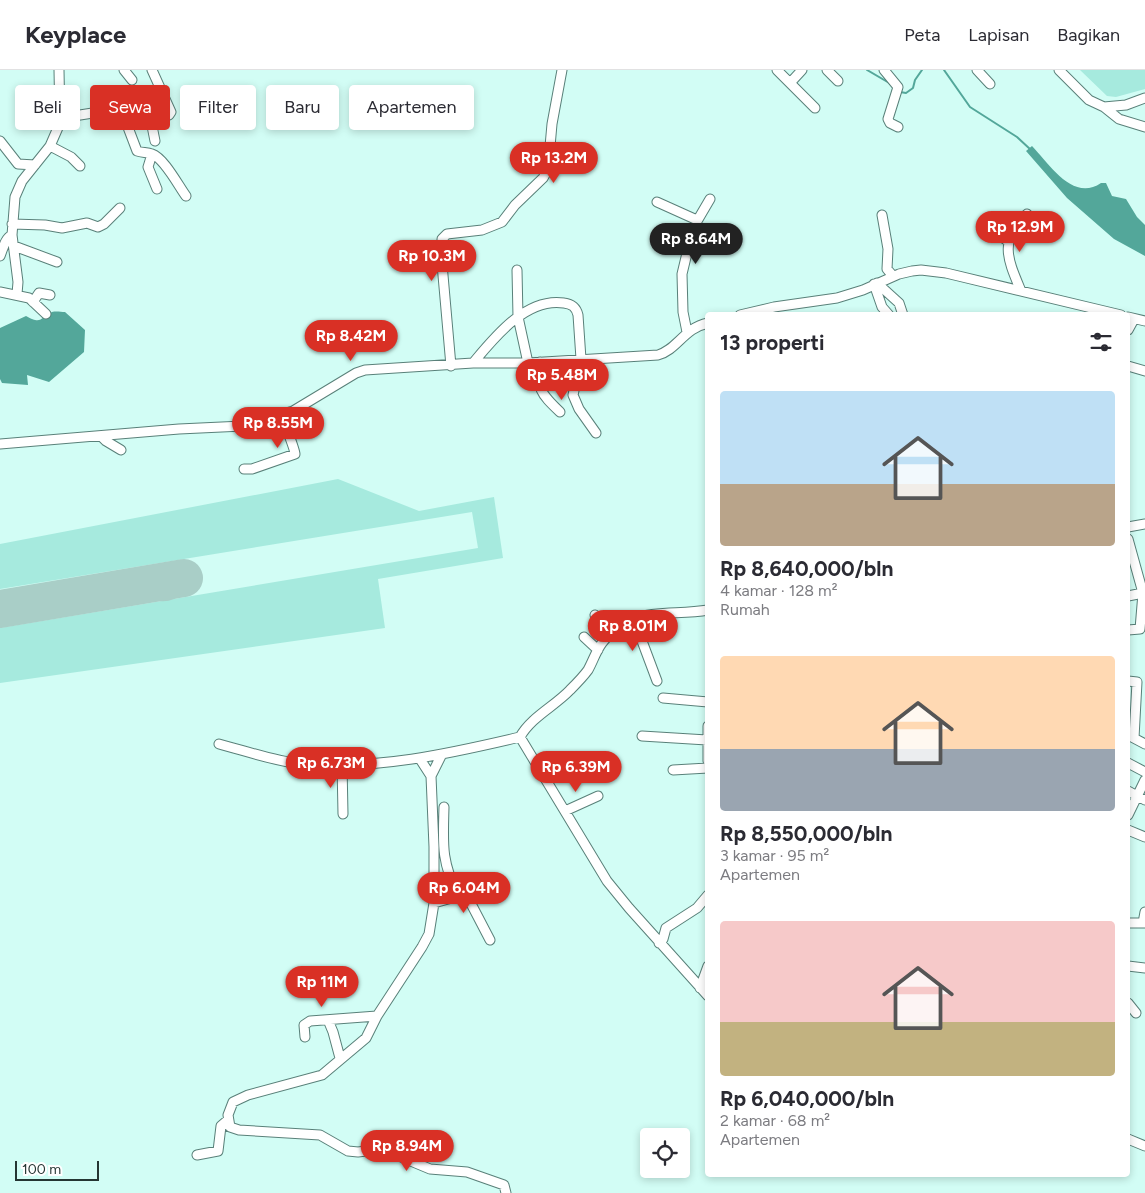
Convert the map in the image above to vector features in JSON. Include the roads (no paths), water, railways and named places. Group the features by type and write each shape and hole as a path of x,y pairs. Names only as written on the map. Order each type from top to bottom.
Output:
{"street":[{"path":"59,70 60,85"},
{"path":"124,70 132,80"},
{"path":"152,70 159,85"},
{"path":"451,366 442,264 442,239 447,234 482,230 502,222 518,202 543,178 548,169 562,70"},
{"path":"777,70 815,108"},
{"path":"790,83 802,70"},
{"path":"827,70 838,81"},
{"path":"884,70 897,84 897,92 888,119 890,123 898,126"},
{"path":"977,70 990,84"},
{"path":"1059,70 1089,100 1104,107 1119,119 1145,127"},
{"path":"1104,107 1126,104 1145,98"},
{"path":"16,294 18,282 11,236 18,187 50,146 56,130"},
{"path":"128,130 135,149 141,153 152,154 164,164 186,196"},
{"path":"151,130 155,140"},
{"path":"0,141 18,164 35,165"},
{"path":"50,146 71,157 80,166"},
{"path":"152,154 148,167 157,189"},
{"path":"687,332 683,312 682,274 697,220 710,199"},
{"path":"657,202 697,220"},
{"path":"12,224 45,225 62,228 87,223 98,228 120,208"},
{"path":"882,214 888,249 887,269 894,276"},
{"path":"1020,291 1008,259 1009,242 1015,226 1027,214"},
{"path":"988,227 1009,242"},
{"path":"0,232 11,236"},
{"path":"0,256 11,236"},
{"path":"14,246 56,262"},
{"path":"517,270 518,317 528,363"},
{"path":"753,312 837,298 863,290 894,276 922,270 946,273 1108,312"},
{"path":"875,283 882,307 886,312"},
{"path":"875,283 899,303 902,312"},
{"path":"0,292 26,297 46,314"},
{"path":"34,302 40,293 50,295"},
{"path":"473,363 495,337 518,317 547,304 566,303 574,307 578,314 581,359 572,390 573,399 596,433"},
{"path":"1131,318 1145,321"},
{"path":"0,444 243,426 293,411 356,373 365,370 451,366 473,363 528,363 647,356 665,353 687,332 699,324 705,323"},
{"path":"540,362 539,389 560,412"},
{"path":"1130,367 1145,371"},
{"path":"244,469 252,469 295,454 282,415"},
{"path":"101,436 121,450"},
{"path":"1130,527 1145,524"},
{"path":"1130,552 1132,564 1143,593 1144,607 1139,630 1130,630"},
{"path":"1130,596 1143,593"},
{"path":"219,744 299,764 342,764 420,759 520,737 526,728 560,701 579,681 610,634 624,624 640,616 653,613 685,613 705,610"},
{"path":"595,614 610,634"},
{"path":"640,616 642,641 657,681"},
{"path":"584,638 598,650"},
{"path":"1130,681 1137,682 1136,710 1131,737 1145,744"},
{"path":"663,698 705,702"},
{"path":"1136,710 1145,714"},
{"path":"642,736 705,743"},
{"path":"520,737 607,881 705,993"},
{"path":"431,776 442,754"},
{"path":"420,759 431,776 438,847 446,871 458,896"},
{"path":"342,764 343,814"},
{"path":"1130,764 1145,772"},
{"path":"673,770 705,768"},
{"path":"1130,812 1141,798 1145,780"},
{"path":"565,811 598,796"},
{"path":"444,807 438,847 432,924 422,947 377,1016 366,1038 340,1058 329,1070 318,1077 235,1100 230,1107 228,1120 230,1127 239,1130 320,1135 348,1151 382,1149 430,1169 468,1172 497,1182 504,1185 506,1193"},
{"path":"1130,831 1145,837"},
{"path":"434,903 464,894 469,897 490,940"},
{"path":"659,942 663,939 666,928 697,908 705,899"},
{"path":"1130,923 1144,923 1145,912"},
{"path":"1130,966 1145,968"},
{"path":"700,988 705,974"},
{"path":"1130,1006 1136,1013"},
{"path":"305,1037 304,1028 306,1023 377,1016"},
{"path":"328,1020 340,1058"},
{"path":"197,1155 218,1151 221,1126 228,1120"},
{"path":"1130,1140 1145,1146"}],"waterway":[{"path":"867,70 891,84"},
{"path":"900,92 906,93 913,88 915,80 922,70"},
{"path":"944,70 970,107 1017,137 1031,150"}]}
